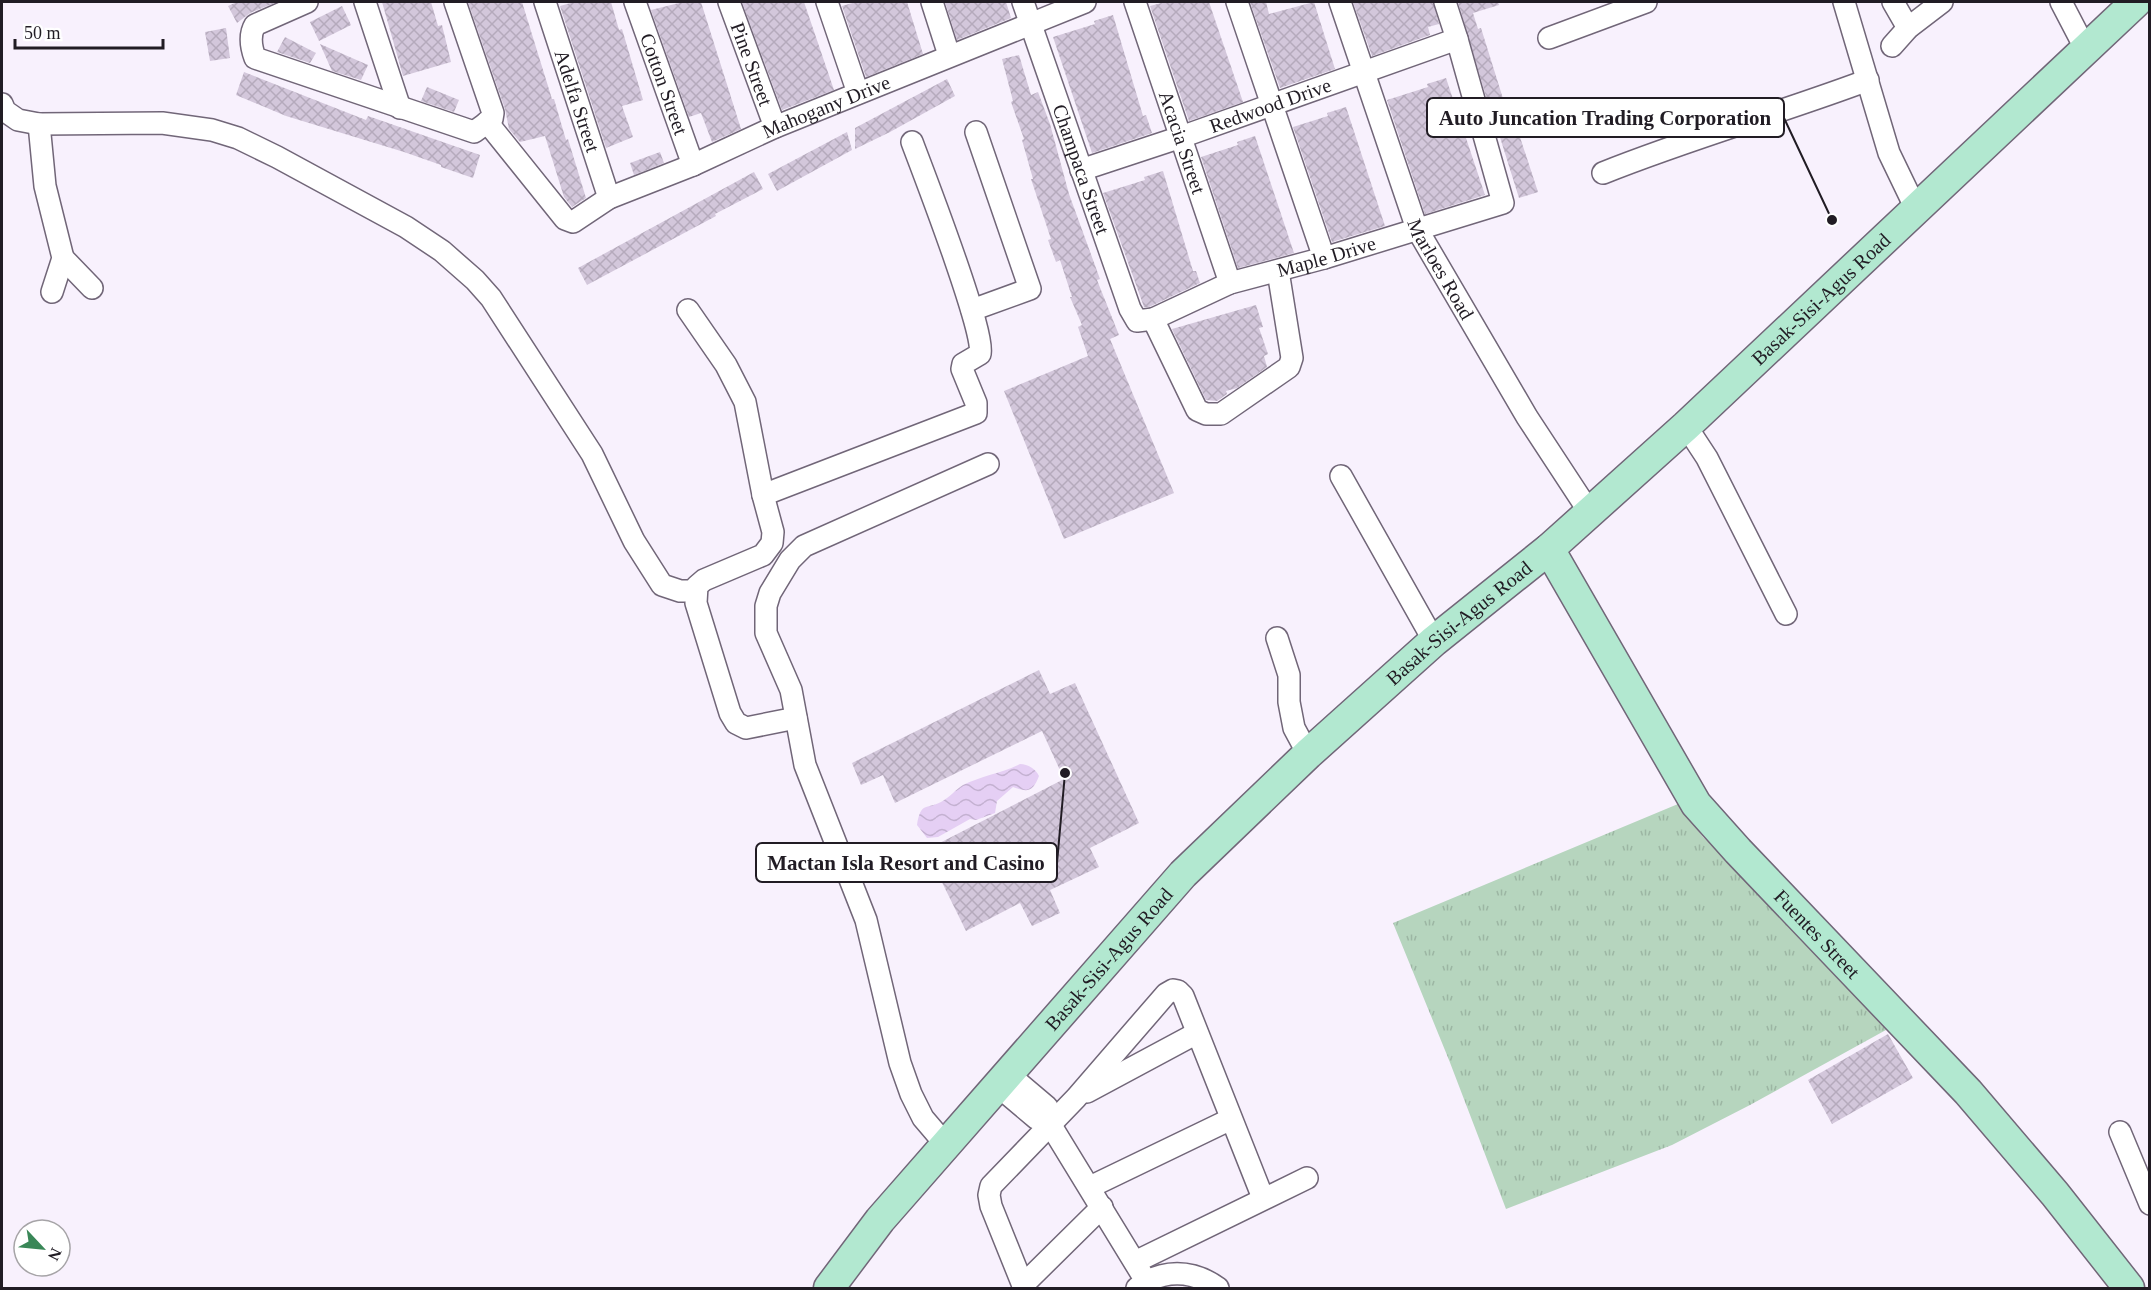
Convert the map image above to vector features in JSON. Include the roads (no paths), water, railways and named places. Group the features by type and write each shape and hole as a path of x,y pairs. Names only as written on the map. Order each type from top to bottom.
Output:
{"street":[{"path":"308,2 255,25 251,31 251,47 255,58 474,132 492,119 493,113 455,2"},
{"path":"365,2 400,108"},
{"name":"Adelfa Street","path":"545,2 609,198"},
{"name":"Cotton Street","path":"635,2 693,165"},
{"name":"Pine Street","path":"729,2 775,127"},
{"path":"827,2 858,93"},
{"path":"932,2 949,55"},
{"name":"Champaca Street","path":"1023,2 1130,309 1137,321 1153,319"},
{"name":"Mahogany Drive","path":"487,122 565,219 573,222 609,198 693,165 775,127 949,55 1085,2"},
{"name":"Acacia Street","path":"1135,2 1230,283"},
{"path":"1237,2 1324,258"},
{"name":"Marloes Road","path":"1340,2 1417,229 1527,417 1590,513"},
{"path":"1445,2 1457,39"},
{"path":"1549,38 1646,2"},
{"path":"1844,2 1889,153 1916,209"},
{"path":"1893,2 1908,28"},
{"path":"1892,46 1908,28 1942,2"},
{"path":"2061,2 2085,48"},
{"name":"Basak-Sisi-Agus Road","path":"829,1288 880,1221 1183,874 1308,754 1434,641 1549,549 1686,426 2136,2"},
{"name":"Redwood Drive","path":"1082,170 1457,39"},
{"name":"Maple Drive","path":"1153,319 1230,283 1324,258 1503,203 1457,39"},
{"path":"1603,173 1654,153 1868,80"},
{"path":"2,104 5,111 18,120 39,124 162,123 212,130 238,138 406,227 442,251 475,280 490,298 592,454 634,541 662,585 680,591 696,591"},
{"path":"39,124 45,186 63,258 92,288"},
{"path":"972,310 1030,289 976,132"},
{"path":"763,495 975,413 975,403 962,369 964,362 980,354 982,350 972,310 912,142"},
{"path":"52,292 63,258"},
{"path":"1153,319 1197,410 1206,414 1221,414 1289,367 1292,358 1278,271"},
{"path":"688,310 726,365 745,402 763,495 773,532 772,543 763,555 704,580 697,586 696,603 730,713 736,723 746,728 796,718"},
{"path":"1686,426 1707,458 1786,614"},
{"path":"946,1145 923,1118 911,1094 900,1063 866,920 805,765 791,690 766,633 766,606 770,593 790,560 804,546 988,464"},
{"path":"1341,476 1434,641"},
{"name":"Fuentes Street","path":"1549,549 1696,804 1746,860 1968,1092 2055,1194 2129,1288"},
{"path":"1277,638 1289,675 1289,702 1294,728 1308,754"},
{"path":"1102,1208 1023,1287 991,1206 989,1195 991,1186 1076,1098 1166,994 1173,990 1183,996 1263,1198"},
{"path":"1076,1098 1197,1033"},
{"path":"1003,1080 1047,1107 1050,1124 1135,1262 1141,1285 1160,1275 1175,1273 1190,1274 1218,1288"},
{"path":"1090,1186 1231,1119"},
{"path":"2120,1132 2150,1204"},
{"path":"1135,1262 1307,1178"}],"water":[{"path":"1020,764 1036,771 1039,776 1037,781 1032,788 1027,790 1013,787 997,801 995,813 976,820 970,819 938,837 927,838 917,825 922,809 944,800 963,785"}],"place":[{"name":"Auto Juncation Trading Corporation","path":"1832,220"},
{"name":"Mactan Isla Resort and Casino","path":"1065,773"}]}
